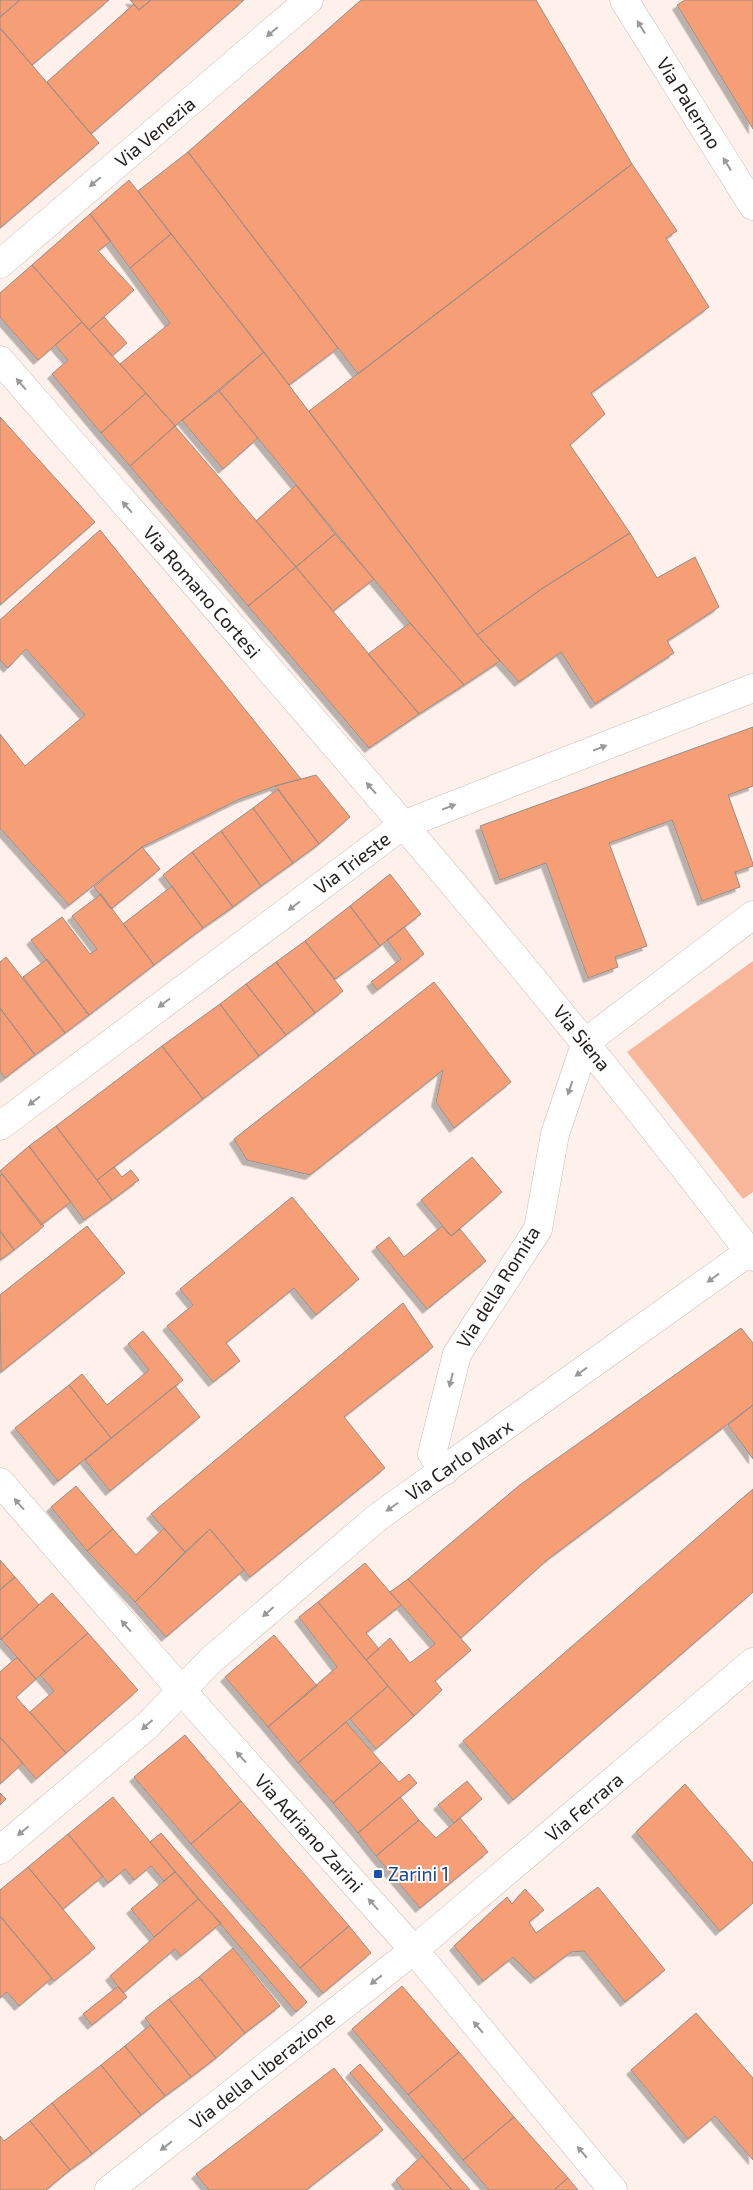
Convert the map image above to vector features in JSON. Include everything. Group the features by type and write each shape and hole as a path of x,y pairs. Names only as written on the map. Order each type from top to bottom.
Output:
{"street":[{"name":"Via Venezia","path":"0,264 309,0"},
{"name":"Via Palermo","path":"624,0 753,206"},
{"name":"Via Romano Cortesi","path":"0,360 403,825"},
{"name":"Via Trieste","path":"0,1126 403,825 753,688"},
{"name":"Via Siena","path":"403,825 586,1042 752,1253"},
{"path":"586,1042 753,915"},
{"name":"Via della Romita","path":"445,1471 432,1454 457,1354 538,1229 555,1134 586,1042"},
{"name":"Via Carlo Marx","path":"0,1850 148,1725 211,1660 378,1517 752,1253"},
{"name":"Via Adriano Zarini","path":"0,1482 182,1692 414,1950 613,2190"},
{"name":"Via Ferrara","path":"414,1950 753,1662"},
{"name":"Via della Liberazione","path":"109,2190 414,1950"}],"shaded area":[{"path":"753,961 753,1192 743,1199 627,1052"}],"building":[{"path":"0,0 20,0 0,17"},
{"path":"20,0 109,0 32,65 0,28 0,17"},
{"path":"130,0 151,0 139,10"},
{"path":"151,0 244,0 91,134 47,82 134,4 139,10"},
{"path":"361,0 536,0 632,164 358,374 188,152"},
{"path":"685,0 753,0 753,129 677,5"},
{"path":"0,28 99,143 0,228"},
{"path":"188,152 338,348 289,385 138,191"},
{"path":"632,164 677,231 666,238 709,307 591,393 605,414 570,445 630,533 543,588 477,635 309,411"},
{"path":"129,180 171,234 130,268 90,214"},
{"path":"90,214 111,241 98,251 134,290 89,330 32,265"},
{"path":"171,234 264,352 175,426 120,364 170,323 130,268"},
{"path":"32,265 82,322 38,360 0,317 0,293"},
{"path":"104,317 127,343 112,356 89,330"},
{"path":"82,322 146,393 101,433 52,374 68,360 55,345"},
{"path":"264,352 477,635 500,661 464,685 410,623 219,391"},
{"path":"219,391 258,438 223,469 182,420"},
{"path":"146,393 175,426 130,466 101,433"},
{"path":"0,417 95,522 0,605"},
{"path":"175,426 296,567 248,606 130,466"},
{"path":"296,485 335,534 296,567 256,521"},
{"path":"100,530 301,779 240,799 142,847 69,905 0,828 0,734 25,766 85,715 26,649 8,668 0,660 0,620"},
{"path":"630,533 657,578 695,557 719,607 667,641 674,653 595,704 561,652 519,682 477,635 543,588"},
{"path":"335,534 374,579 333,611 296,567"},
{"path":"296,567 419,714 369,748 248,606"},
{"path":"410,623 464,685 419,714 368,654"},
{"path":"753,727 753,786 728,795 753,864 753,866 735,872 740,887 702,901 672,820 609,843 647,946 615,957 618,967 588,978 546,863 500,880 480,826"},
{"path":"316,775 350,817 319,844 275,786"},
{"path":"278,789 319,844 293,863 253,808"},
{"path":"253,808 293,863 261,886 221,831"},
{"path":"221,831 261,886 233,907 192,852"},
{"path":"142,847 160,869 111,909 94,887"},
{"path":"192,852 233,907 203,928 163,875"},
{"path":"390,874 421,914 380,946 350,906"},
{"path":"172,886 203,928 154,965 123,924"},
{"path":"101,894 154,965 89,1015 31,940 62,917 90,954 97,949 72,916"},
{"path":"350,906 380,946 335,979 305,941"},
{"path":"404,927 424,954 377,990 371,982 401,959 387,940"},
{"path":"305,941 343,991 315,1013 276,962"},
{"path":"6,957 65,1033 35,1055 0,1008 0,962"},
{"path":"47,959 89,1015 65,1033 23,977"},
{"path":"276,962 315,1013 286,1035 246,984"},
{"path":"434,982 511,1082 454,1128 436,1102 443,1070 310,1175 247,1160 234,1139"},
{"path":"246,984 286,1035 259,1056 220,1004"},
{"path":"220,1004 259,1056 203,1099 162,1046"},
{"path":"0,1008 35,1055 5,1078 0,1071"},
{"path":"162,1046 203,1099 97,1180 56,1126"},
{"path":"56,1126 112,1200 84,1220 29,1146"},
{"path":"29,1146 71,1202 41,1225 0,1171"},
{"path":"472,1157 502,1192 451,1236 421,1200"},
{"path":"114,1167 122,1177 131,1170 139,1180 112,1200 97,1180"},
{"path":"2,1174 44,1226 14,1250 0,1231 0,1176"},
{"path":"292,1197 359,1279 316,1315 294,1288 226,1343 240,1361 213,1382 167,1326 193,1305 180,1289"},
{"path":"87,1226 125,1273 1,1372 0,1295"},
{"path":"442,1226 451,1236 460,1229 486,1261 427,1309 376,1247 389,1237 404,1257"},
{"path":"0,1231 14,1250 0,1260"},
{"path":"403,1303 433,1347 344,1417 385,1468 250,1577 210,1529 185,1552 151,1514"},
{"path":"741,1328 753,1343 753,1405 547,1560 461,1638 408,1579 521,1484"},
{"path":"143,1331 183,1380 111,1438 69,1385 82,1374 107,1405 149,1370 128,1344"},
{"path":"69,1385 111,1438 58,1481 15,1428"},
{"path":"175,1386 200,1417 110,1491 85,1460"},
{"path":"753,1405 753,1459 728,1425"},
{"path":"76,1486 113,1529 87,1551 51,1507"},
{"path":"753,1489 753,1592 513,1800 463,1741"},
{"path":"164,1528 185,1552 135,1602 87,1551 113,1529 136,1555"},
{"path":"210,1529 244,1570 166,1637 135,1602"},
{"path":"0,1560 15,1577 0,1590"},
{"path":"365,1563 401,1605 366,1633 379,1649 366,1660 318,1602"},
{"path":"15,1577 39,1605 0,1640 0,1590"},
{"path":"408,1579 471,1650 435,1681 442,1690 414,1716 366,1660 390,1638 410,1663 435,1644 390,1592"},
{"path":"52,1593 88,1633 36,1679 1,1639"},
{"path":"318,1602 388,1686 298,1763 268,1727 337,1667 299,1617"},
{"path":"88,1633 138,1690 66,1753 30,1712 54,1691 40,1675"},
{"path":"274,1635 317,1686 268,1727 225,1677"},
{"path":"17,1657 36,1679 16,1697 66,1753 36,1779 0,1737 0,1672"},
{"path":"388,1686 414,1716 376,1749 350,1719"},
{"path":"346,1722 381,1762 333,1803 298,1763"},
{"path":"185,1735 241,1801 191,1844 134,1777"},
{"path":"0,1737 23,1763 0,1784"},
{"path":"381,1762 399,1782 409,1774 417,1783 358,1833 333,1803"},
{"path":"467,1781 482,1799 454,1823 438,1805"},
{"path":"685,1784 753,1863 753,1903 720,1931 636,1832"},
{"path":"0,1793 6,1799 0,1805"},
{"path":"113,1797 175,1872 164,1881 151,1866 134,1880 125,1869 108,1883 68,1834"},
{"path":"400,1797 419,1820 376,1856 358,1833"},
{"path":"241,1801 349,1926 300,1968 191,1844"},
{"path":"460,1818 488,1852 420,1908 376,1856 419,1820 436,1838"},
{"path":"161,1833 307,2002 296,2012 150,1842"},
{"path":"68,1834 103,1876 63,1909 28,1867"},
{"path":"28,1867 95,1948 54,1981 0,1916 0,1890"},
{"path":"175,1872 198,1899 154,1937 131,1909"},
{"path":"598,1887 665,1970 625,2002 584,1951 571,1952 535,1979 513,1957 483,1981 454,1946 507,1897 512,1904 525,1889 544,1910 529,1922 536,1933"},
{"path":"198,1899 221,1923 181,1956 175,1949 123,1993 110,1976"},
{"path":"0,1916 52,1978 19,2006 7,1992 0,1998"},
{"path":"349,1926 371,1953 323,1993 300,1968"},
{"path":"233,1948 280,2006 245,2033 199,1977"},
{"path":"199,1977 245,2033 216,2058 169,1999"},
{"path":"118,1986 127,1997 92,2025 83,2014"},
{"path":"402,1986 459,2052 408,2095 352,2029"},
{"path":"169,1999 216,2058 191,2077 145,2018"},
{"path":"696,2013 753,2078 753,2160 715,2116 688,2139 631,2070"},
{"path":"150,2025 191,2077 165,2096 125,2046"},
{"path":"125,2046 165,2096 141,2115 101,2065"},
{"path":"459,2052 514,2117 463,2160 408,2095"},
{"path":"360,2064 470,2190 452,2190 350,2073"},
{"path":"101,2065 141,2115 92,2154 52,2103"},
{"path":"334,2068 383,2130 306,2190 209,2190 196,2174"},
{"path":"52,2103 92,2154 70,2170 30,2121"},
{"path":"514,2117 568,2178 554,2190 489,2190 463,2160"},
{"path":"30,2121 70,2170 46,2190 0,2190 0,2136 4,2141"},
{"path":"422,2156 452,2190 403,2190 396,2180"},
{"path":"568,2178 578,2190 554,2190"}],"place":[{"name":"Zarini 1","path":"378,1874"}]}
